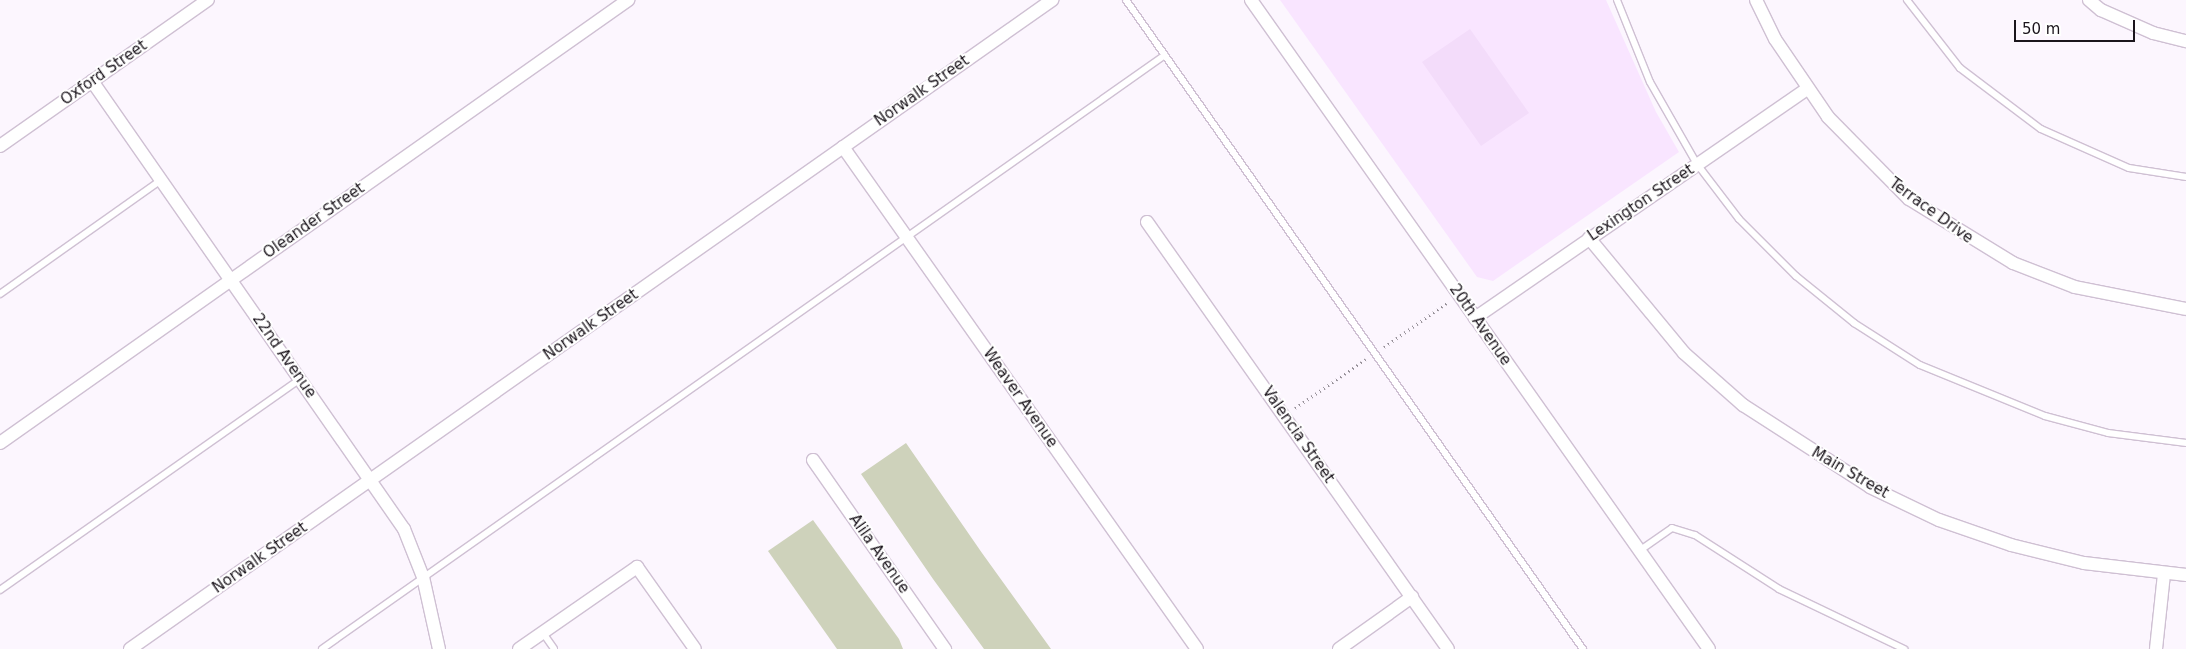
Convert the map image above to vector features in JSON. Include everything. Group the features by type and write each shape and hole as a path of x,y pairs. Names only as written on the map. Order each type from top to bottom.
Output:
{"street":[{"name":"Oxford Street","path":"0,146 208,0"},
{"name":"Oleander Street","path":"0,442 628,0"},
{"name":"Norwalk Street","path":"130,649 1052,0"},
{"name":"20th Avenue","path":"1251,0 1706,648"},
{"name":"Terrace Drive","path":"1756,0 1807,89 1847,140 1886,180 1967,238 2013,263 2075,287 2186,309"},
{"path":"2089,0 2101,10 2153,33 2186,41"},
{"name":"22nd Avenue","path":"92,81 404,529 423,577 439,649"},
{"name":"Lexington Street","path":"1475,318 1807,89"},
{"name":"Weaver Avenue","path":"843,147 1197,649"},
{"name":"Valencia Street","path":"1147,222 1448,649"},
{"name":"Main Street","path":"1589,238 1647,311 1714,379 1743,405 1870,487 1939,520 2011,545 2084,563 2164,574 2186,575"},
{"name":"Alila Avenue","path":"812,460 945,649"},
{"path":"519,649 637,567 695,649"},
{"path":"2156,649 2164,574"},
{"path":"1340,649 1412,597"}],"lane":[{"path":"1126,0 1583,649"},
{"path":"1617,0 1650,82 1697,164 1739,219 1796,276 1854,323 1920,365 2045,416 2108,432 2186,443"},
{"path":"1907,0 1960,68 2041,129 2129,168 2186,177"},
{"path":"322,649 1165,56"},
{"path":"0,294 161,180"},
{"path":"0,590 300,379"},
{"path":"1639,551 1672,528 1695,534 1779,589 1904,649"},
{"path":"543,632 554,649"}],"shaded area":[{"path":"1280,0 1606,0 1656,112 1679,152 1493,281 1477,277"},
{"path":"1470,29 1529,113 1481,146 1422,62"}],"building":[{"path":"906,443 1051,649 984,649 933,579 861,474"},
{"path":"813,520 899,639 903,649 837,649 768,551"}]}
